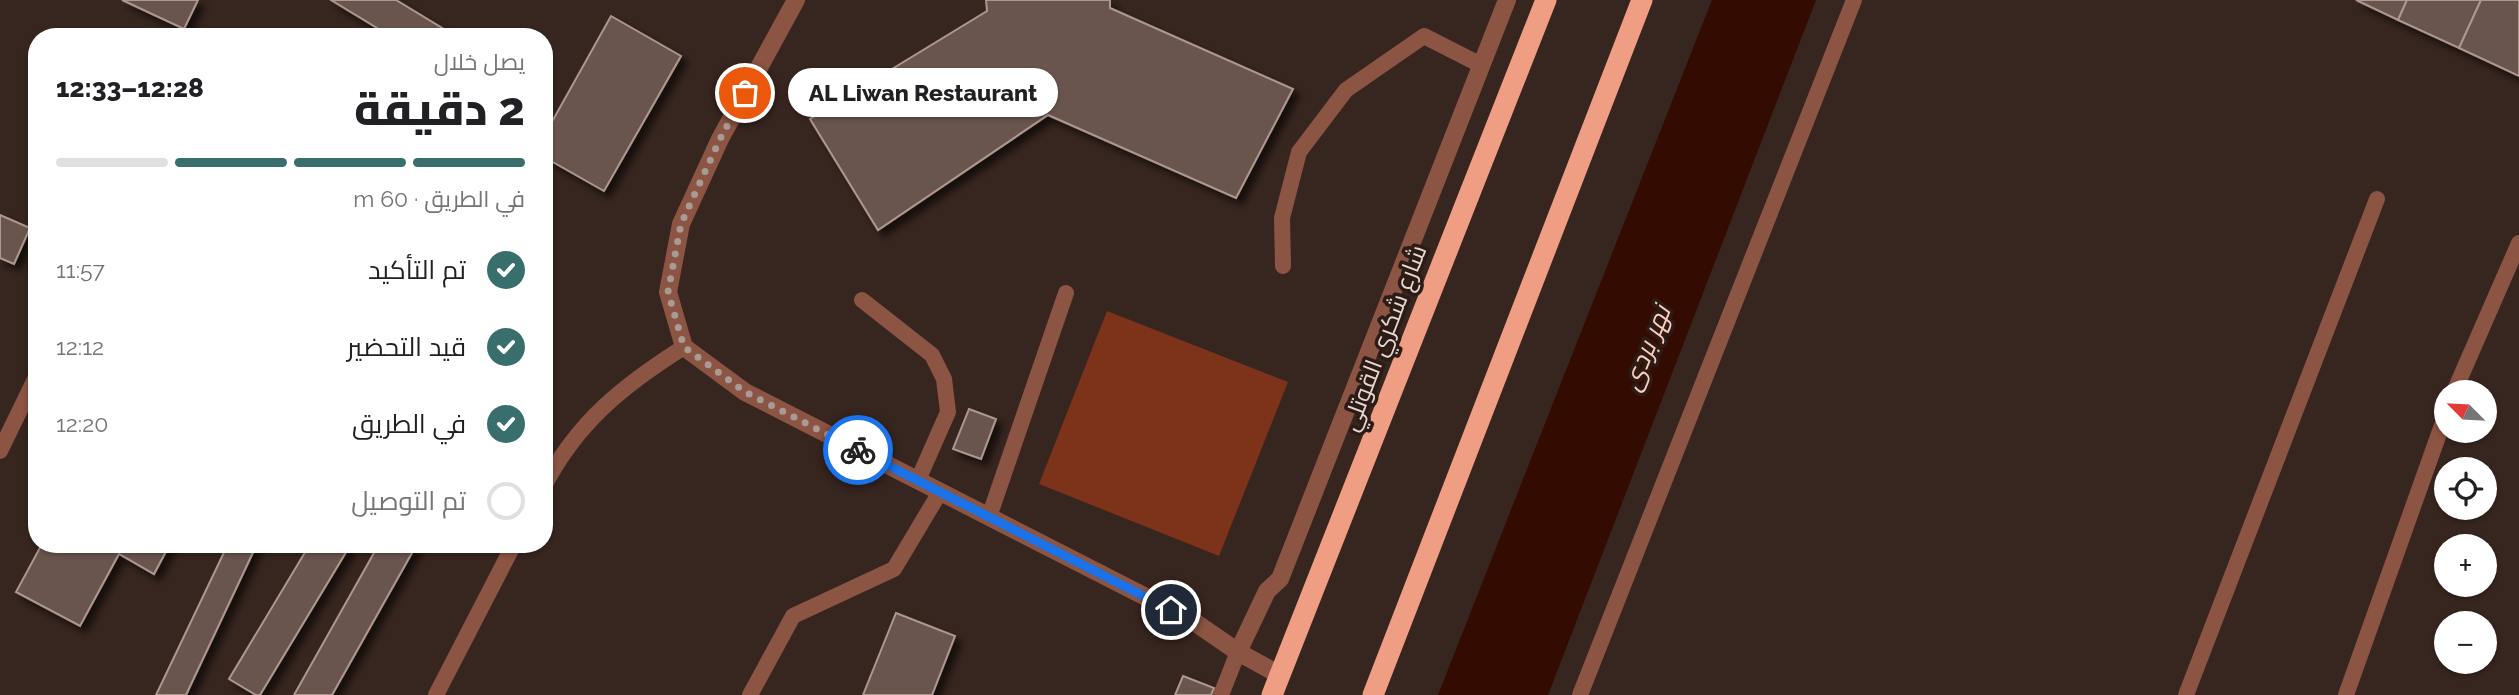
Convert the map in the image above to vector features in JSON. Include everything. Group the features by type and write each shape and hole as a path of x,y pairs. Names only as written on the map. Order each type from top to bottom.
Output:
{"highway":[{"name":"شارع شكري القوتلي","path":"1272,695 1546,0"},
{"path":"1373,695 1643,0"}],"street":[{"path":"796,0 720,139 681,224 668,292 684,347 745,392 1194,621 1238,652 1280,675"},
{"path":"1238,652 1267,591 1280,579 1507,0"}],"lane":[{"path":"1580,695 1854,0"},
{"path":"1283,266 1282,218 1299,152 1346,90 1424,36 1481,65"},
{"path":"2186,695 2377,200"},
{"path":"2459,380 2519,243"},
{"path":"989,517 1066,293"},
{"path":"862,300 932,355 944,379 948,412 918,480"},
{"path":"553,473 591,417 636,377 684,347"},
{"path":"0,452 28,394"},
{"path":"2346,695 2436,443"},
{"path":"750,695 793,616 894,569 940,492"},
{"path":"436,695 509,553"},
{"path":"1221,695 1238,652"}],"shaded area":[{"path":"1107,311 1288,382 1219,556 1039,484"}],"water":[{"name":"نهر بردى","path":"1712,0 1816,0 1548,695 1438,695"}],"building":[{"path":"122,0 198,0 184,28"},
{"path":"331,0 396,0 442,28 377,28"},
{"path":"986,0 1110,0 1110,8 1293,89 1236,198 1048,115 878,230 810,119 987,11"},
{"path":"2356,0 2407,0 2398,20"},
{"path":"2407,0 2481,0 2459,48 2398,20"},
{"path":"2481,0 2519,0 2519,76 2459,48"},
{"path":"611,16 681,56 604,191 553,162 553,120"},
{"path":"0,215 28,227 28,232 14,264 0,258"},
{"path":"969,409 996,419 981,459 953,449"},
{"path":"37,553 165,553 154,574 119,554 80,626 16,592"},
{"path":"224,553 253,553 186,695 156,695"},
{"path":"305,553 346,553 260,695 229,679"},
{"path":"374,553 412,553 332,695 294,695"},
{"path":"896,613 955,636 932,695 863,695"},
{"path":"1183,676 1214,688 1211,695 1175,695"}],"way so far":[{"path":"745,93 720,139 681,224 668,292 684,347 745,392 858,450"}],"place":[{"name":"AL Liwan Restaurant","path":"745,93"}],"route":[{"path":"858,450 1171,610"}]}
